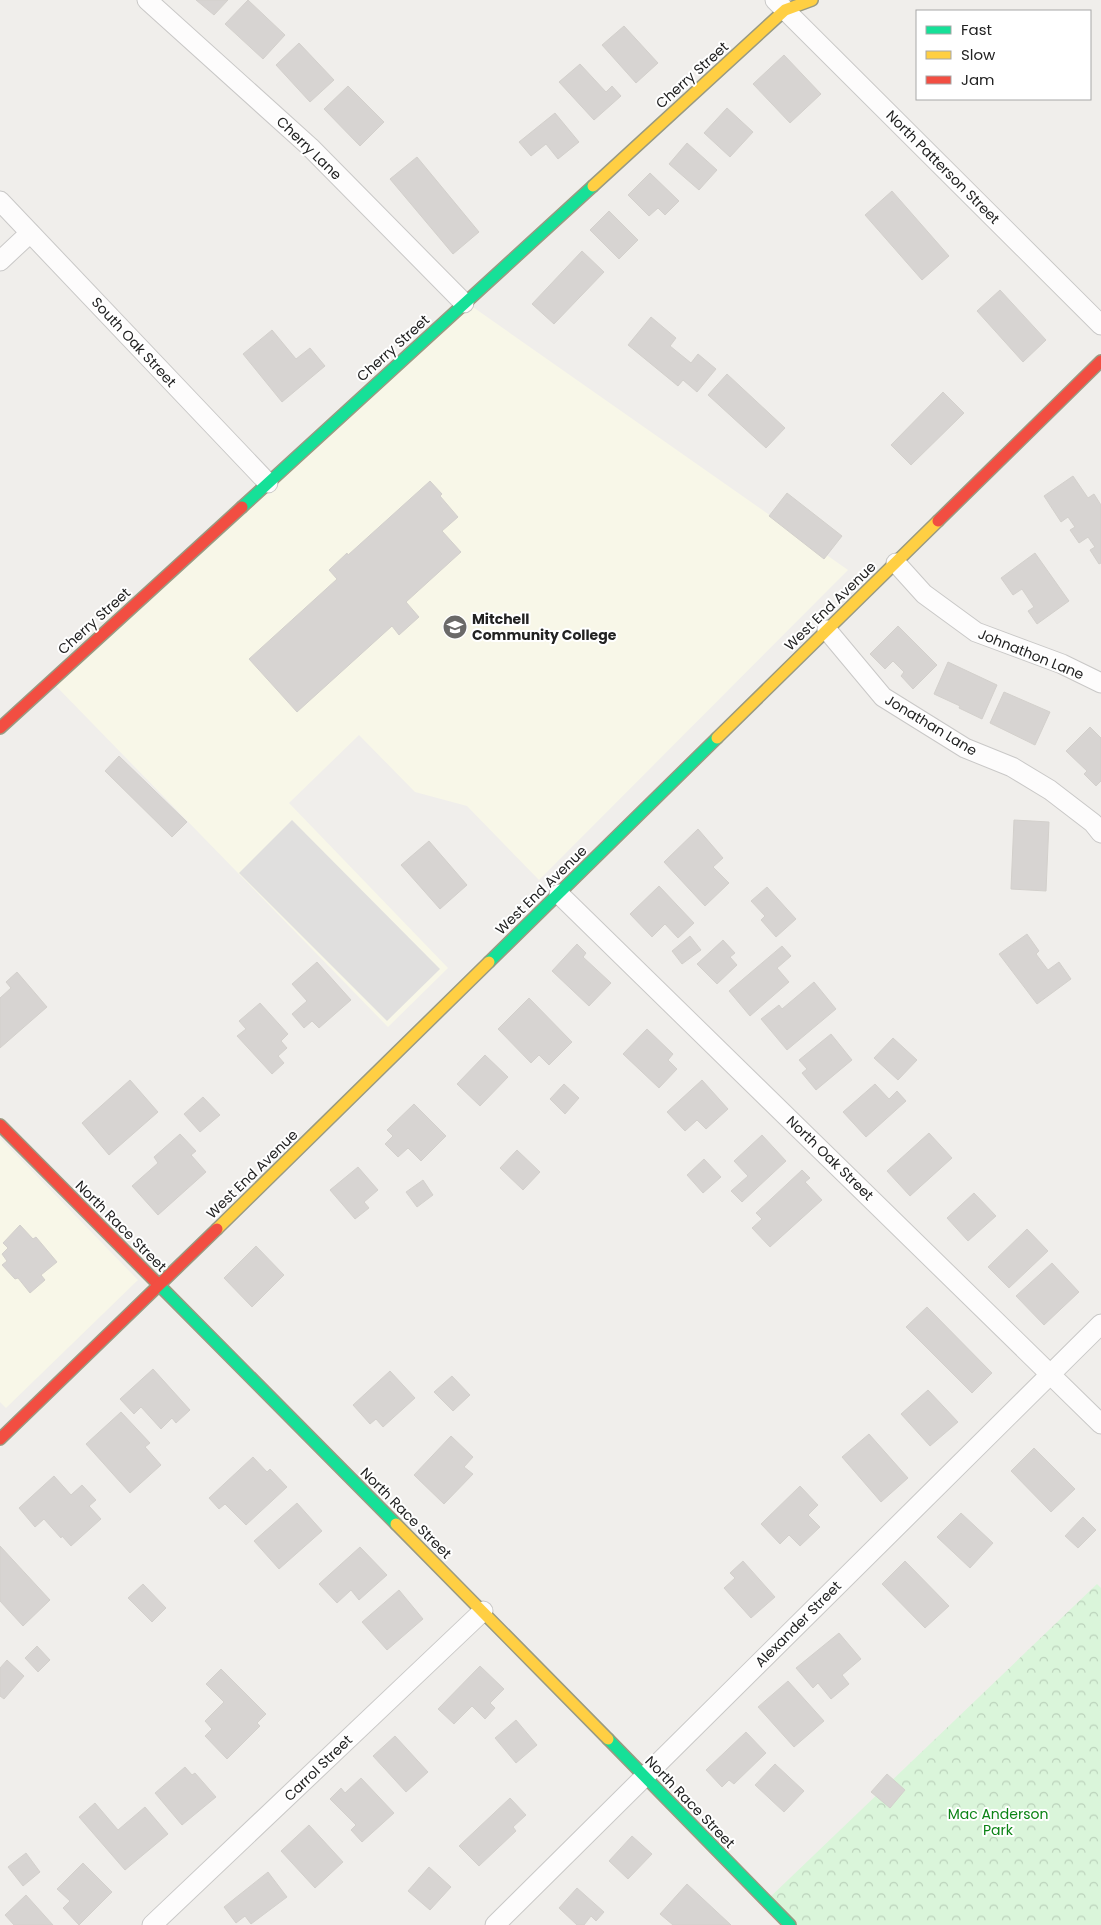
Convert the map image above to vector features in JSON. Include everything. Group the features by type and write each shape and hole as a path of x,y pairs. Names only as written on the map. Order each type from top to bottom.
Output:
{"street":[{"name":"Cherry Lane","path":"147,0 310,147 464,303"},
{"name":"Cherry Street","path":"0,728 464,303 780,5 812,0"},
{"name":"North Patterson Street","path":"780,5 1101,325"},
{"name":"South Oak Street","path":"0,201 268,483"},
{"path":"0,261 30,233"},
{"name":"West End Avenue","path":"0,1439 159,1286 1101,361"},
{"name":"Johnathon Lane","path":"896,563 924,594 976,632 1062,664 1101,683"},
{"name":"Jonathan Lane","path":"828,630 883,697 965,748 1020,772 1050,790 1093,824 1101,833"},
{"name":"North Oak Street","path":"559,894 1101,1424"},
{"name":"North Race Street","path":"0,1125 483,1611 790,1925"},
{"name":"Alexander Street","path":"495,1925 1101,1324"},
{"name":"Carrol Street","path":"152,1925 483,1611"}],"shaded area":[{"name":"Mitchell Community College","path":"470,305 848,570 539,880 467,806 415,792 359,735 289,803 448,968 388,1027 55,685"},
{"path":"292,820 440,969 387,1021 239,873"},
{"path":"0,1138 138,1280 6,1408 0,1402"}],"green space":[{"name":"Mac Anderson Park","path":"1097,1584 1101,1588 1101,1925 789,1925 766,1901"}],"building":[{"path":"196,0 228,0 214,15"},
{"path":"248,0 285,35 263,59 225,24"},
{"path":"624,26 658,63 636,83 602,45"},
{"path":"299,43 334,80 310,102 276,65"},
{"path":"784,55 821,94 790,123 753,84"},
{"path":"580,64 606,92 612,86 621,96 594,120 559,82"},
{"path":"348,86 384,122 360,146 324,109"},
{"path":"727,108 753,132 730,157 704,133"},
{"path":"555,113 579,142 558,159 546,144 531,156 519,142"},
{"path":"687,143 717,170 699,190 669,164"},
{"path":"417,157 479,232 453,254 390,179"},
{"path":"650,173 679,201 665,215 658,208 649,216 628,195"},
{"path":"892,191 949,256 922,280 865,215"},
{"path":"609,211 638,240 619,259 590,230"},
{"path":"582,251 604,272 554,324 532,304"},
{"path":"1000,290 1046,340 1023,362 977,311"},
{"path":"651,317 676,338 670,346 691,363 698,354 716,369 697,392 683,380 678,386 628,345"},
{"path":"272,330 296,359 310,348 325,366 282,402 243,354"},
{"path":"727,374 785,428 766,448 708,395"},
{"path":"943,392 964,413 911,465 891,445"},
{"path":"1073,476 1088,498 1094,494 1101,505 1101,563 1099,564 1090,550 1095,547 1088,537 1079,543 1070,530 1075,527 1068,517 1061,522 1044,496"},
{"path":"430,481 458,517 442,531 461,552 406,602 419,617 399,635 392,626 297,712 249,659 337,579 329,570"},
{"path":"787,493 842,536 824,559 769,516"},
{"path":"1035,553 1069,601 1037,624 1028,611 1034,607 1022,589 1013,595 1001,578"},
{"path":"898,626 937,665 913,689 901,676 904,672 893,661 885,669 870,654"},
{"path":"948,662 997,685 982,719 934,694"},
{"path":"1004,692 1050,712 1035,745 990,723"},
{"path":"1090,727 1101,738 1101,781 1096,786 1084,774 1087,771 1066,751"},
{"path":"119,756 187,822 172,837 105,771"},
{"path":"1014,820 1049,822 1046,891 1011,889"},
{"path":"698,829 723,858 713,867 729,883 705,906 664,862"},
{"path":"429,841 467,885 440,909 401,865"},
{"path":"659,886 694,923 678,938 665,924 652,937 630,914"},
{"path":"767,887 796,919 776,937 761,920 765,916 751,901"},
{"path":"1027,934 1039,951 1036,954 1048,970 1059,962 1071,979 1037,1004 999,954"},
{"path":"690,936 701,950 682,964 672,951"},
{"path":"723,940 735,953 730,957 737,965 717,984 697,964"},
{"path":"577,944 586,953 583,957 611,983 589,1006 552,971"},
{"path":"782,946 791,956 777,968 789,982 750,1016 729,991"},
{"path":"317,962 351,1000 319,1028 312,1021 304,1028 292,1014 307,1001 292,984"},
{"path":"17,972 47,1007 0,1048 0,998 11,988 6,982"},
{"path":"814,982 836,1009 787,1050 761,1019 779,1005 782,1009"},
{"path":"529,998 572,1042 549,1065 539,1055 531,1063 498,1029"},
{"path":"260,1003 288,1034 281,1041 287,1048 278,1056 284,1063 272,1074 237,1036 246,1029 239,1021"},
{"path":"647,1029 673,1054 668,1060 677,1069 659,1088 623,1054"},
{"path":"831,1034 852,1060 816,1090 802,1073 807,1069 799,1060"},
{"path":"893,1038 917,1060 898,1080 874,1058"},
{"path":"485,1055 508,1077 480,1106 457,1084"},
{"path":"130,1080 158,1112 109,1155 82,1123"},
{"path":"702,1080 728,1109 706,1129 697,1120 685,1131 667,1112"},
{"path":"564,1084 579,1098 565,1114 550,1099"},
{"path":"875,1084 889,1099 897,1091 906,1101 866,1137 843,1112"},
{"path":"203,1097 220,1115 200,1132 184,1114"},
{"path":"414,1104 446,1136 421,1161 408,1148 398,1157 385,1144 393,1136 387,1130"},
{"path":"929,1133 952,1158 910,1196 887,1171"},
{"path":"180,1134 196,1151 191,1155 206,1172 158,1215 132,1186 158,1163 154,1157"},
{"path":"762,1135 786,1161 742,1202 731,1191 748,1176 734,1161"},
{"path":"517,1150 540,1172 523,1190 500,1168"},
{"path":"704,1159 721,1177 703,1193 687,1175"},
{"path":"358,1167 378,1190 364,1202 369,1208 355,1219 330,1190"},
{"path":"802,1170 810,1178 805,1182 822,1200 770,1247 752,1228 762,1219 756,1213"},
{"path":"423,1180 433,1195 417,1207 406,1192"},
{"path":"974,1193 996,1216 968,1241 947,1218"},
{"path":"20,1225 33,1239 36,1237 57,1262 41,1275 45,1280 30,1293 18,1278 15,1279 2,1265 7,1261 2,1254 8,1248 3,1243"},
{"path":"1027,1229 1048,1251 1009,1288 988,1267"},
{"path":"256,1246 284,1275 252,1307 224,1278"},
{"path":"1052,1263 1079,1292 1044,1325 1016,1296"},
{"path":"927,1307 992,1373 972,1393 906,1327"},
{"path":"153,1369 190,1410 176,1423 172,1418 161,1429 141,1407 134,1414 120,1399"},
{"path":"390,1371 415,1398 383,1427 376,1419 370,1424 353,1405"},
{"path":"452,1376 470,1395 453,1411 434,1392"},
{"path":"928,1390 958,1422 930,1446 901,1414"},
{"path":"121,1412 150,1443 145,1447 161,1465 130,1493 86,1444"},
{"path":"869,1434 908,1478 881,1502 842,1457"},
{"path":"451,1436 473,1457 464,1467 473,1474 444,1504 414,1475"},
{"path":"1034,1448 1075,1489 1051,1512 1011,1471"},
{"path":"253,1457 267,1472 270,1469 287,1487 246,1525 225,1504 219,1509 209,1498"},
{"path":"54,1476 71,1495 82,1485 96,1500 89,1506 101,1519 71,1546 44,1519 35,1527 19,1508"},
{"path":"800,1486 818,1505 808,1515 820,1527 800,1546 789,1535 780,1544 761,1524"},
{"path":"297,1503 322,1531 279,1569 254,1541"},
{"path":"961,1513 993,1543 970,1568 937,1537"},
{"path":"1083,1517 1096,1530 1078,1548 1065,1536"},
{"path":"0,1546 50,1600 23,1626 0,1601"},
{"path":"360,1547 387,1575 359,1600 351,1590 337,1603 319,1584"},
{"path":"743,1561 775,1597 751,1618 724,1588 735,1578 730,1573"},
{"path":"905,1561 949,1606 925,1628 882,1584"},
{"path":"143,1584 166,1608 152,1622 128,1598"},
{"path":"399,1590 423,1619 387,1650 362,1622"},
{"path":"839,1633 861,1659 842,1675 849,1684 831,1699 818,1683 813,1688 796,1668"},
{"path":"37,1646 50,1660 38,1672 25,1658"},
{"path":"7,1660 24,1676 4,1699 0,1696 0,1668"},
{"path":"480,1666 504,1689 490,1703 495,1708 485,1719 472,1706 454,1724 438,1709"},
{"path":"221,1669 266,1714 257,1723 260,1726 227,1759 205,1736 212,1729 205,1721 224,1702 206,1684"},
{"path":"788,1681 824,1721 794,1747 758,1707"},
{"path":"516,1720 537,1745 516,1763 495,1738"},
{"path":"746,1732 766,1753 734,1784 729,1780 722,1787 706,1770"},
{"path":"395,1736 428,1772 406,1792 373,1756"},
{"path":"775,1764 804,1791 784,1812 755,1785"},
{"path":"185,1767 192,1775 195,1773 216,1797 182,1825 155,1793"},
{"path":"887,1774 905,1790 890,1808 871,1792"},
{"path":"361,1778 394,1813 362,1842 351,1830 356,1825 330,1799 341,1788 345,1793"},
{"path":"510,1798 526,1815 513,1827 516,1831 479,1866 459,1846"},
{"path":"95,1803 118,1830 145,1807 168,1834 125,1870 79,1817"},
{"path":"309,1825 343,1862 315,1888 281,1851"},
{"path":"632,1836 652,1854 628,1879 609,1861"},
{"path":"26,1853 40,1872 23,1886 8,1867"},
{"path":"83,1863 112,1892 79,1925 63,1908 70,1901 57,1889"},
{"path":"429,1867 451,1887 430,1910 408,1891"},
{"path":"268,1872 287,1897 251,1924 245,1916 236,1923 224,1907"},
{"path":"687,1884 731,1925 673,1925 660,1914"},
{"path":"577,1888 604,1912 596,1921 591,1916 584,1925 577,1925 559,1908"},
{"path":"26,1895 53,1925 14,1925 5,1915"}],"traffic: fast":[{"path":"242,507 593,186"},
{"path":"489,962 717,738"},
{"path":"157,1283 396,1524"},
{"path":"608,1739 790,1925"}],"traffic: slow":[{"path":"593,186 785,10 812,0"},
{"path":"717,738 938,521"},
{"path":"217,1229 489,962"},
{"path":"396,1524 608,1739"}],"traffic: jam":[{"path":"938,521 1101,361"},
{"path":"0,728 242,507"},
{"path":"0,1125 157,1283"},
{"path":"0,1439 217,1229"}],"place":[{"name":"Mitchell Community College","path":"455,627"}]}
